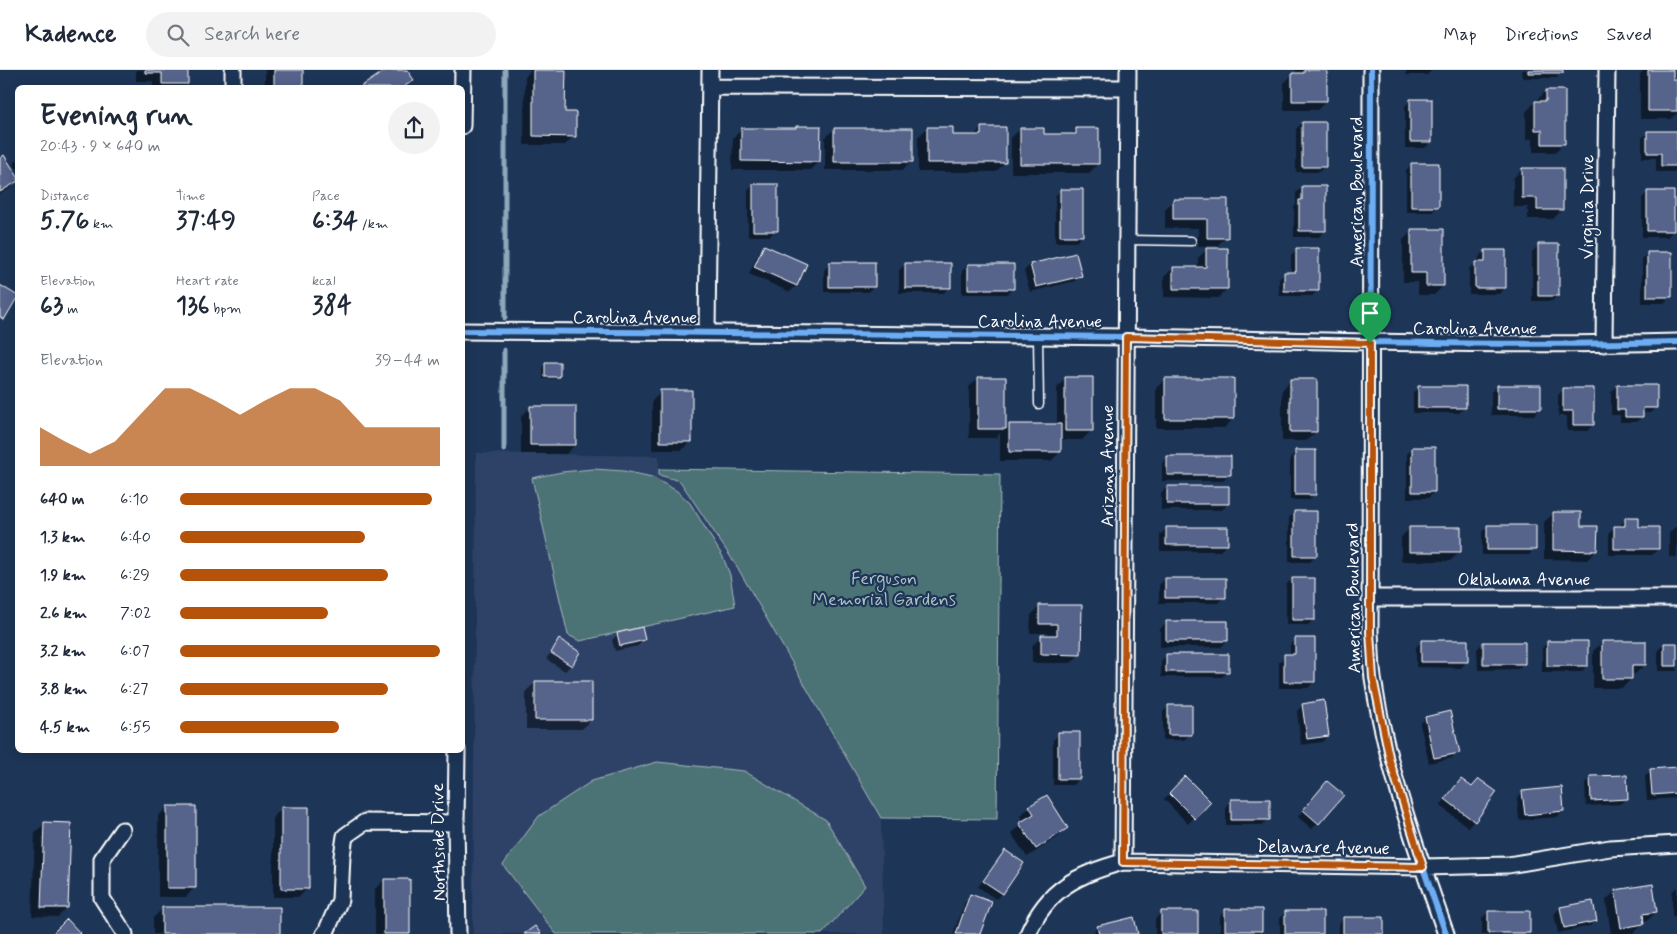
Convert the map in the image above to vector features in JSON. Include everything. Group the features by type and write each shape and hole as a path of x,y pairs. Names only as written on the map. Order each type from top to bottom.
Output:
{"street":[{"path":"233,85 234,70"},
{"path":"463,70 463,85"},
{"path":"707,333 710,70"},
{"name":"Arizona Avenue","path":"1123,862 1128,70"},
{"name":"American Boulevard","path":"1371,70 1370,632 1373,678 1390,761 1446,934"},
{"name":"Virginia Drive","path":"1604,344 1607,70"},
{"path":"710,87 1128,88"},
{"name":"Carolina Avenue","path":"465,332 1126,337 1370,343 1604,344 1677,342"},
{"name":"Oklahoma Avenue","path":"1371,598 1677,598"},
{"name":"Northside Drive","path":"457,753 458,934"},
{"path":"324,934 340,900 345,836 365,822 456,823"},
{"path":"122,830 102,859 102,898 125,934"},
{"name":"Delaware Avenue","path":"1028,934 1034,920 1048,901 1066,884 1094,870 1123,862 1423,867 1508,865 1610,848 1677,844"}],"lane":[{"path":"1127,240 1191,241"},
{"path":"1038,336 1039,404"}],"shaded area":[{"path":"476,453 659,456 659,475 680,481 736,565 881,818 884,934 473,934"}],"green space":[{"path":"593,469 624,471 652,477 677,491 690,503 723,557 730,575 735,606 580,641 568,635 532,478 562,472"},
{"name":"Ferguson Memorial Gardens","path":"659,469 1000,474 997,819 881,818 736,565 680,481 659,475"},
{"path":"657,762 744,771 826,820 865,886 822,934 556,934 503,865 539,816 592,781"}],"building":[{"path":"145,70 188,70 188,84 162,84 162,73 145,73"},
{"path":"274,70 303,70 303,85 274,85"},
{"path":"386,70 407,70 414,80 406,85 364,85"},
{"path":"533,70 566,70 565,112 576,112 576,137 533,136"},
{"path":"1304,70 1327,70 1327,101 1292,101 1292,73 1304,73"},
{"path":"1528,70 1563,70 1563,73 1528,73"},
{"path":"1648,70 1673,70 1673,80 1677,80 1677,111 1648,111"},
{"path":"1546,90 1565,90 1565,144 1542,144 1542,130 1535,130 1535,101 1546,101"},
{"path":"1410,99 1432,99 1432,142 1410,142"},
{"path":"1302,122 1326,122 1326,167 1302,167"},
{"path":"796,126 821,126 820,162 741,161 741,128 796,128"},
{"path":"927,127 953,127 953,135 981,135 981,127 1006,127 1006,163 927,163"},
{"path":"834,128 913,128 913,162 834,162"},
{"path":"1020,128 1044,128 1044,134 1076,134 1076,128 1099,128 1099,164 1020,164"},
{"path":"1647,131 1677,131 1677,166 1661,166 1661,153 1647,153"},
{"path":"4,155 15,172 15,183 0,192 0,158"},
{"path":"1411,163 1439,163 1439,207 1411,207"},
{"path":"1522,168 1563,168 1563,210 1537,210 1537,198 1522,198"},
{"path":"753,184 778,184 778,231 753,231"},
{"path":"1302,186 1326,186 1326,231 1299,231 1299,200 1302,200"},
{"path":"1060,189 1083,189 1083,236 1060,236"},
{"path":"1647,191 1674,191 1674,231 1647,231"},
{"path":"1173,199 1228,199 1228,238 1207,238 1207,219 1173,219"},
{"path":"1411,229 1444,229 1444,286 1426,286 1426,273 1411,273"},
{"path":"1538,244 1559,244 1559,296 1538,296"},
{"path":"764,245 807,264 797,286 754,267"},
{"path":"1206,248 1228,248 1228,289 1173,289 1173,267 1206,267"},
{"path":"1296,248 1319,248 1319,291 1284,291 1284,272 1296,272"},
{"path":"1485,250 1506,250 1506,288 1475,288 1475,262 1485,262"},
{"path":"1647,252 1672,252 1672,297 1647,297"},
{"path":"1076,253 1082,276 1036,287 1030,264"},
{"path":"829,262 875,262 875,287 829,287"},
{"path":"905,263 951,263 951,288 905,288"},
{"path":"968,264 1014,264 1014,289 968,289"},
{"path":"0,285 15,294 15,301 4,320 0,317"},
{"path":"545,362 560,362 560,377 545,377"},
{"path":"978,377 1006,377 1006,429 978,429"},
{"path":"1065,377 1093,377 1093,431 1065,431"},
{"path":"1165,378 1234,378 1234,419 1165,419"},
{"path":"1290,379 1317,379 1317,432 1290,432"},
{"path":"1497,385 1541,385 1541,409 1497,409"},
{"path":"1617,385 1657,385 1657,408 1643,408 1643,417 1625,417 1625,410 1617,410"},
{"path":"1418,386 1466,386 1466,408 1418,408"},
{"path":"1563,388 1594,388 1594,425 1573,425 1573,411 1563,411"},
{"path":"660,390 692,390 692,442 660,442"},
{"path":"530,406 576,406 576,445 530,445"},
{"path":"1009,424 1061,424 1061,452 1009,452"},
{"path":"1412,447 1435,447 1435,492 1412,492"},
{"path":"1295,450 1316,450 1316,495 1295,495"},
{"path":"1167,456 1231,456 1231,475 1167,475"},
{"path":"1167,486 1229,486 1229,504 1167,504"},
{"path":"1294,511 1317,511 1317,556 1294,556"},
{"path":"1553,512 1581,512 1581,526 1598,526 1597,551 1553,550"},
{"path":"1625,517 1639,517 1639,527 1659,527 1659,549 1614,549 1614,526 1625,526"},
{"path":"1487,525 1536,525 1536,550 1487,550"},
{"path":"1166,527 1228,527 1228,545 1166,545"},
{"path":"1409,527 1461,527 1461,552 1409,552"},
{"path":"1165,578 1226,578 1226,598 1165,598"},
{"path":"1292,578 1315,578 1315,620 1292,620"},
{"path":"1039,605 1082,605 1081,655 1041,654 1041,635 1057,635 1057,624 1039,624"},
{"path":"1166,621 1228,621 1228,641 1166,641"},
{"path":"642,627 645,640 620,646 617,633"},
{"path":"1295,638 1315,638 1315,682 1284,682 1284,654 1295,654"},
{"path":"559,639 580,652 572,666 551,653"},
{"path":"1421,640 1468,640 1468,662 1421,662"},
{"path":"1547,641 1588,641 1588,666 1547,666"},
{"path":"1602,641 1646,641 1646,665 1632,665 1632,679 1602,679"},
{"path":"1483,642 1525,642 1525,664 1483,664"},
{"path":"1664,643 1677,643 1677,666 1664,666"},
{"path":"1166,654 1229,654 1229,672 1166,672"},
{"path":"535,681 592,681 592,720 535,720"},
{"path":"1324,700 1329,736 1307,739 1302,704"},
{"path":"1168,705 1192,705 1192,735 1168,735"},
{"path":"1450,711 1460,753 1434,758 1425,717"},
{"path":"1058,732 1080,732 1080,779 1058,779"},
{"path":"1677,767 1677,793 1652,795 1650,769"},
{"path":"1627,775 1628,799 1591,801 1590,776"},
{"path":"1185,776 1211,802 1195,819 1169,793"},
{"path":"1461,779 1472,787 1479,779 1497,792 1475,822 1445,799"},
{"path":"1327,781 1344,795 1319,824 1303,810"},
{"path":"1562,787 1564,811 1525,815 1522,791"},
{"path":"1047,795 1068,828 1036,849 1019,823 1034,814 1029,806"},
{"path":"1231,799 1270,799 1270,820 1231,820"},
{"path":"167,806 196,806 196,888 167,888"},
{"path":"281,807 309,807 309,889 281,889"},
{"path":"44,822 71,823 68,908 41,908"},
{"path":"1005,850 1024,863 1003,894 983,881"},
{"path":"384,879 410,879 410,934 384,934"},
{"path":"1653,884 1657,912 1643,914 1644,924 1621,928 1615,890"},
{"path":"970,894 992,902 980,934 956,934"},
{"path":"1593,901 1597,921 1564,928 1560,907"},
{"path":"162,907 280,907 280,934 162,934"},
{"path":"1225,909 1262,909 1262,931 1225,931"},
{"path":"1161,911 1198,911 1198,934 1161,934"},
{"path":"1285,911 1323,911 1323,934 1285,934"},
{"path":"1488,911 1530,911 1530,933 1488,933"},
{"path":"1134,917 1138,934 1099,934 1097,926"},
{"path":"1343,917 1384,917 1384,934 1343,934"},
{"path":"67,919 81,934 52,934"},
{"path":"535,926 541,934 524,934"}],"waterway":[{"path":"505,70 505,318"},
{"path":"504,350 504,450"}],"cycle path":[{"path":"1371,70 1370,632 1372,667 1379,711 1394,776 1446,934"},
{"path":"465,331 878,334 1471,343 1677,342"}],"route":[{"path":"1126,337 1370,343 1370,632 1373,678 1390,761 1423,867 1123,862 1126,337"}]}
